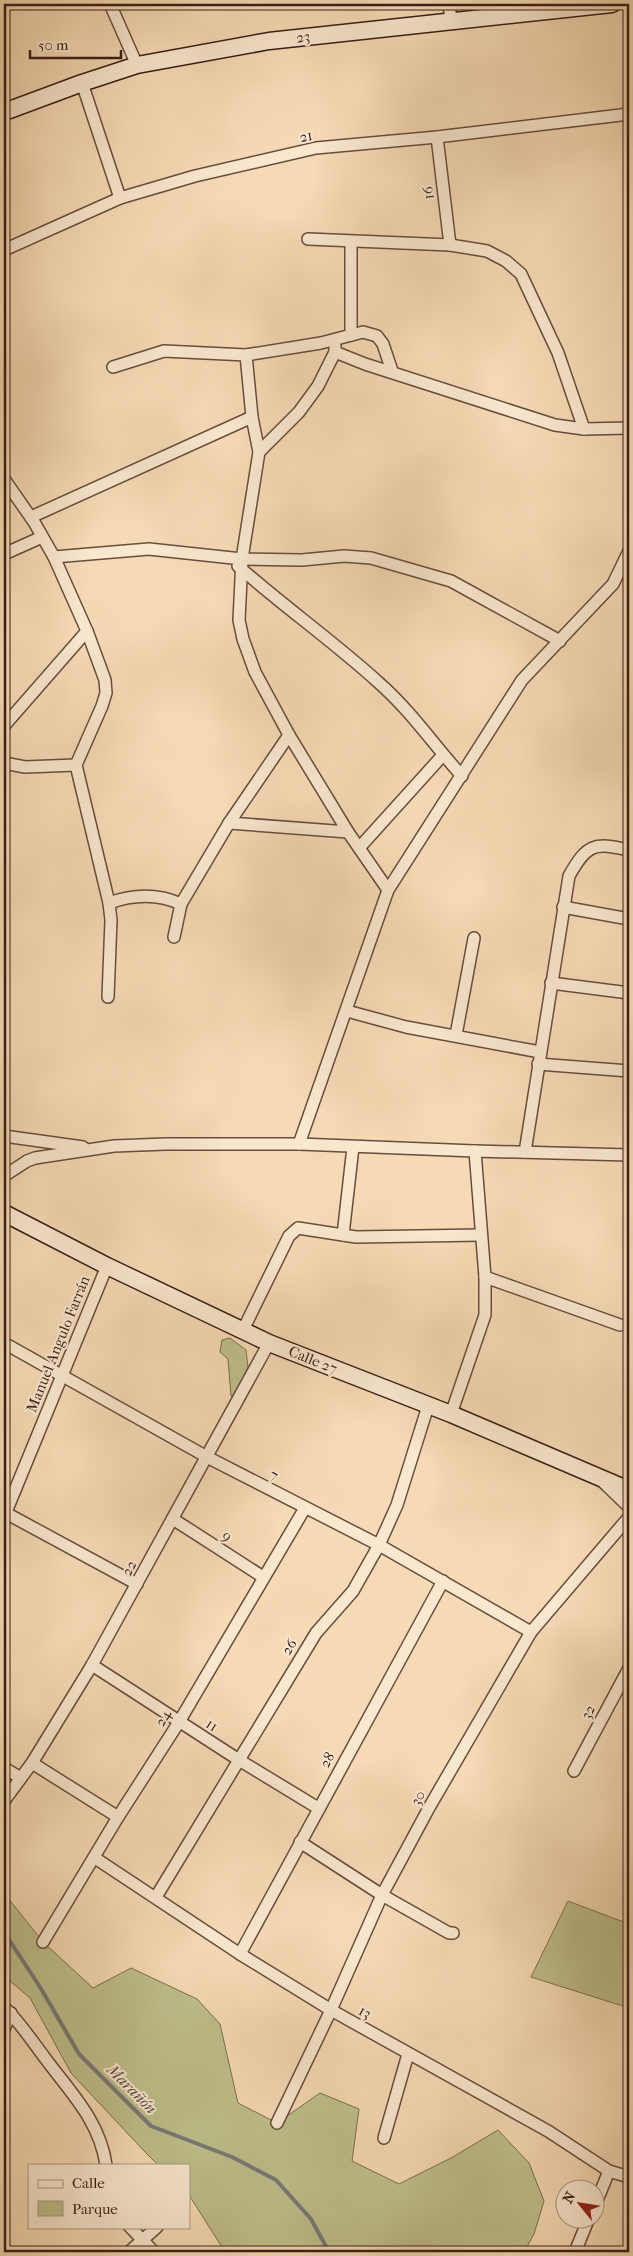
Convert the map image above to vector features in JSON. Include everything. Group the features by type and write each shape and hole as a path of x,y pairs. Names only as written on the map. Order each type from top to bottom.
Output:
{"main road":[{"name":"23","path":"4,112 82,82 137,65 269,41 612,4"},
{"name":"Calle 27","path":"4,1213 107,1266 269,1343 451,1414 629,1490"}],"street":[{"path":"110,4 137,65"},
{"path":"449,4 451,20"},
{"path":"82,82 120,198"},
{"name":"21","path":"4,250 120,198 195,176 316,148 437,137 629,114"},
{"name":"16","path":"437,137 450,245"},
{"path":"308,239 450,245 487,251 506,261 522,274 558,353 584,429"},
{"path":"351,242 351,335"},
{"path":"113,367 164,351 246,355 363,332 377,336 383,344 392,371"},
{"path":"259,452 299,412 318,386 335,352 335,339"},
{"path":"335,352 365,364 392,371 555,425 584,429 629,428"},
{"path":"246,355 252,417 259,452 242,564 239,620 243,639 255,672 289,735 348,832 388,890"},
{"path":"30,517 252,417"},
{"path":"4,479 54,557 87,632 104,680 106,694 76,765 109,903 111,920 108,997"},
{"path":"4,554 42,536"},
{"path":"54,557 149,550 229,558 242,564 379,682 420,723 443,755 462,776"},
{"path":"299,1144 388,890 522,680 613,584 629,551"},
{"path":"242,564 344,556 371,558 451,581 560,640"},
{"path":"4,726 87,632"},
{"path":"174,937 181,904 229,823 289,735"},
{"path":"359,848 443,755"},
{"path":"4,763 25,767 76,765"},
{"path":"229,823 348,832"},
{"path":"525,1152 569,876 580,856 593,848 607,845 629,850"},
{"path":"109,903 128,896 152,896 170,899 181,904"},
{"path":"563,907 629,919"},
{"path":"456,1035 474,938"},
{"path":"551,983 629,993"},
{"path":"346,1011 406,1027 540,1052"},
{"path":"538,1064 629,1071"},
{"path":"4,1136 97,1148"},
{"path":"4,1176 35,1158 97,1148 166,1144 299,1144 475,1152 629,1155"},
{"path":"343,1235 354,1147"},
{"path":"451,1414 485,1315 485,1277 475,1152"},
{"path":"243,1330 289,1236 298,1228 356,1237 481,1235"},
{"name":"Manuel Angulo Farrán","path":"4,1514 107,1266"},
{"path":"485,1277 620,1325"},
{"name":"7","path":"4,1343 207,1457 379,1545 531,1632"},
{"name":"22","path":"4,1801 32,1763 92,1665 269,1343"},
{"name":"26","path":"156,1897 316,1633 353,1591 379,1545 397,1505 428,1406"},
{"path":"594,1475 629,1507"},
{"name":"24","path":"43,1942 118,1817 179,1722 305,1508"},
{"path":"4,1514 137,1584"},
{"name":"30","path":"277,2123 331,2010 382,1895 430,1806 531,1632 629,1517"},
{"name":"9","path":"173,1519 264,1577"},
{"name":"28","path":"240,1954 443,1581"},
{"name":"11","path":"92,1665 238,1760 318,1808"},
{"name":"32","path":"574,1770 629,1668"},
{"path":"32,1763 118,1817"},
{"path":"4,1768 21,1778"},
{"path":"300,1842 382,1895 449,1933 453,1933"},
{"name":"13","path":"95,1858 240,1954 331,2010 548,2131 609,2171 629,2177"},
{"path":"4,2029 7,2010"},
{"path":"7,2010 79,2100 95,2127 106,2164"},
{"path":"384,2138 408,2054"},
{"path":"606,2178 609,2171"},
{"path":"131,2228 154,2252"},
{"path":"129,2252 155,2228"},
{"path":"575,2252 585,2228"}],"green space":[{"path":"230,1338 246,1350 248,1367 234,1398 231,1396 228,1359 220,1352 222,1340"},
{"path":"4,1893 43,1942 93,1988 131,1968 197,1999 220,2024 238,2103 277,2123 320,2093 359,2109 352,2161 399,2184 451,2158 498,2130 529,2163 544,2201 534,2234 524,2252 225,2252 190,2197 190,2164 157,2164 146,2153 71,2073 30,1998 4,1976"},
{"path":"568,1901 629,1924 629,2008 531,1977"}],"waterway":[{"name":"Marañón","path":"4,1932 40,1987 79,2054 151,2126 232,2157 276,2180 311,2219 329,2252"}]}
